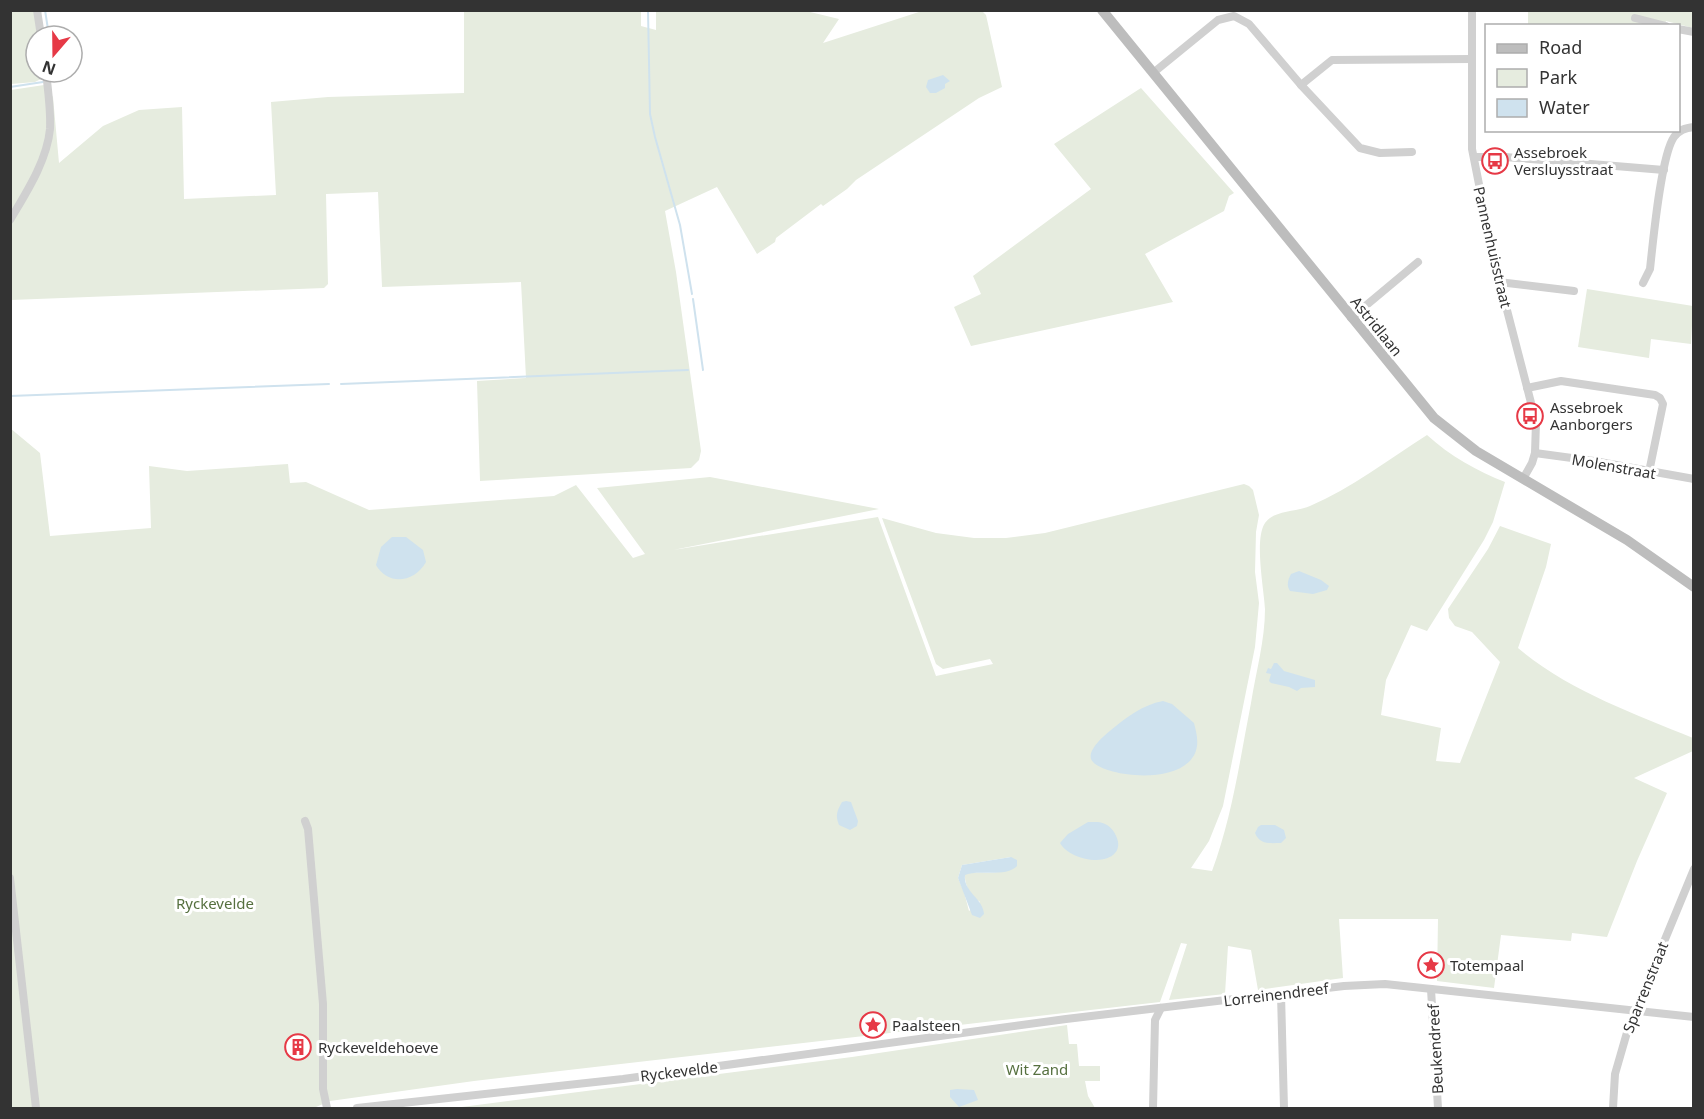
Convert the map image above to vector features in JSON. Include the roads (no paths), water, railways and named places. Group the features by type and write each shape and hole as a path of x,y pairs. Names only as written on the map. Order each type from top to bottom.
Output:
{"main road":[{"name":"Astridlaan","path":"1102,10 1434,418 1476,451 1627,540 1694,586"}],"street":[{"name":"Pannenhuisstraat","path":"1472,10 1472,149 1499,282 1536,422 1535,453 1523,478"},
{"path":"1153,73 1218,20 1234,16 1249,24 1301,85 1360,148 1380,153 1412,152"},
{"path":"1635,18 1658,24"},
{"path":"1301,85 1332,60 1472,59"},
{"path":"10,220 36,172 47,143 50,129 47,84"},
{"path":"1680,131 1694,127"},
{"path":"1643,283 1650,269 1670,143 1679,132"},
{"path":"1474,157 1505,157 1664,170"},
{"path":"1352,318 1418,262"},
{"path":"1499,282 1574,291"},
{"path":"1527,388 1561,381 1578,382 1655,395 1660,398 1663,404 1649,472"},
{"name":"Molenstraat","path":"1535,453 1694,479"},
{"path":"305,821 308,829 323,1004 323,1089 327,1108"},
{"name":"Sparrenstraat","path":"1613,1108 1615,1074 1635,1011 1694,869"},
{"path":"10,878 36,1108"},
{"name":"Lorreinendreef","path":"859,1047 1344,986 1385,984 1694,1017"},
{"name":"Beukendreef","path":"1431,989 1438,1108"},
{"path":"1281,994 1284,1108"},
{"path":"1153,1108 1155,1020 1161,1008"},
{"name":"Ryckevelde","path":"357,1108 623,1078 859,1047"}],"water":[{"path":"943,75 950,81 945,84 945,88 936,93 930,93 926,87 928,80"},
{"path":"392,537 406,537 423,550 426,562 421,569 408,578 394,579 381,572 376,565 381,547"},
{"path":"1299,571 1321,580 1329,586 1327,590 1313,594 1290,591 1288,580 1291,574"},
{"path":"1274,663 1277,663 1284,671 1315,680 1315,687 1301,688 1297,691 1271,683 1269,681 1271,674 1266,673"},
{"path":"1163,701 1172,704 1194,723 1197,746 1191,760 1179,769 1163,774 1144,775 1110,771 1097,765 1091,759 1094,747 1117,725 1142,709"},
{"path":"846,801 851,802 858,821 857,826 850,830 839,825 837,818 840,805"},
{"path":"1088,822 1105,824 1115,834 1118,846 1110,857 1086,859 1070,853 1060,843 1068,834"},
{"path":"1261,825 1275,825 1284,830 1286,838 1281,843 1259,840 1255,833"},
{"path":"1011,857 1017,860 1017,866 1012,870 965,875 967,886 983,908 984,914 980,918 972,915 958,878 962,865"},
{"path":"950,1090 974,1090 978,1100 959,1107 950,1097"}],"waterway":[{"path":"45,10 47,24"},
{"path":"648,10 650,114 680,225 692,294"},
{"path":"10,87 30,84"},
{"path":"693,299 703,370"},
{"path":"341,384 688,370"},
{"path":"10,396 329,384"}],"place":[{"name":"Assebroek Versluysstraat","path":"1495,161"},
{"name":"Assebroek Aanborgers","path":"1530,416"},
{"name":"Totempaal","path":"1431,965"},
{"name":"Paalsteen","path":"873,1025"},
{"name":"Ryckeveldehoeve","path":"298,1047"}],"park label":[{"name":"Wit Zand","path":"1037,1069"}]}
